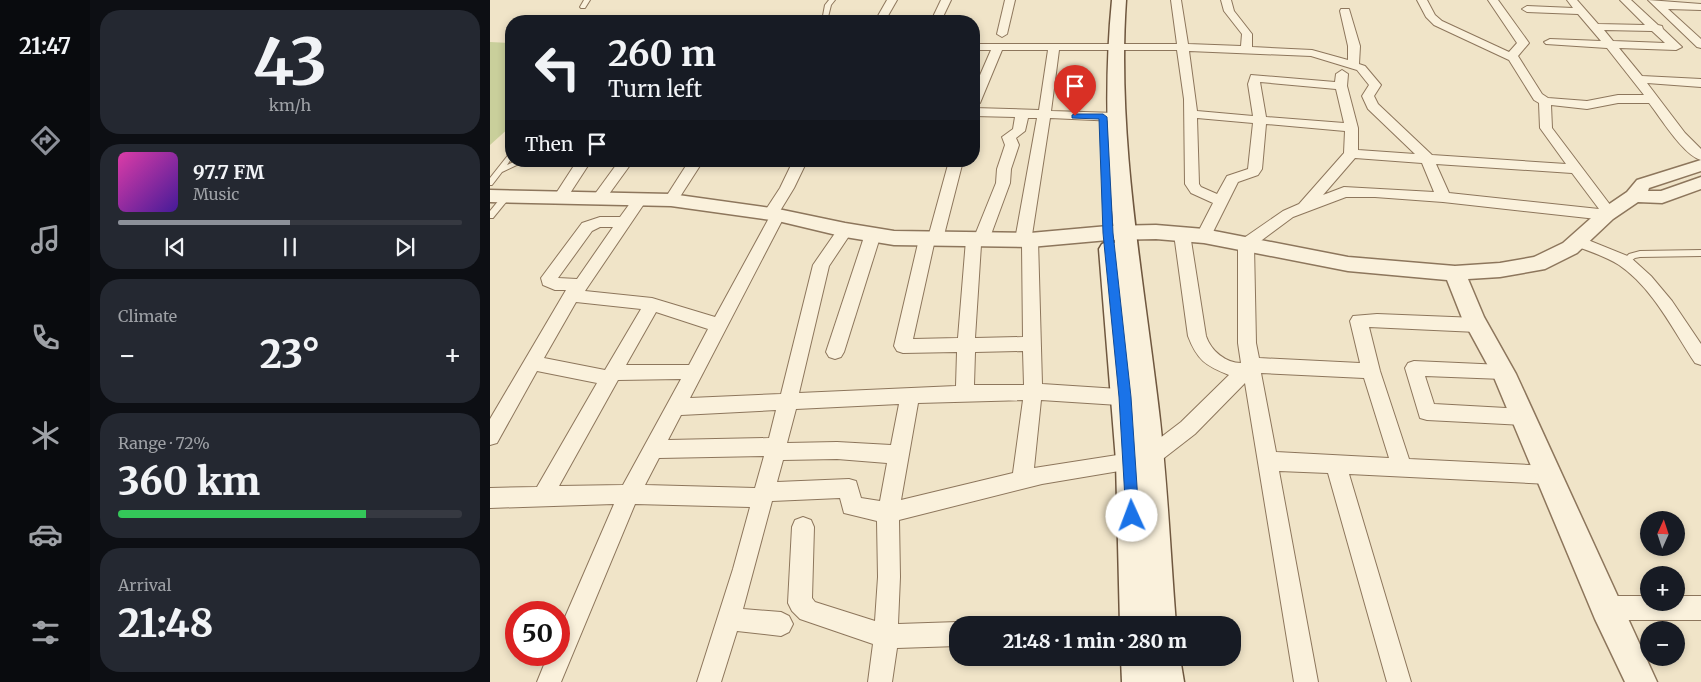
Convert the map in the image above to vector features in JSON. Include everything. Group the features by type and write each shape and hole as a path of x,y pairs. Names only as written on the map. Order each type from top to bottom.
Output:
{"main road":[{"path":"1106,0 1116,233 1135,398 1139,460 1158,616"},
{"path":"1108,48 1118,0"},
{"path":"1136,616 1139,460"},
{"path":"1139,666 1140,682"},
{"path":"1164,666 1166,682"}],"street":[{"path":"883,15 892,0"},
{"path":"939,15 946,0"},
{"path":"1002,34 1010,0"},
{"path":"1176,0 1190,99 1192,184 1196,190 1220,201"},
{"path":"1226,0 1229,10 1247,34 1246,50"},
{"path":"1422,0 1431,18 1438,23 1512,58 1538,97 1545,102 1587,105 1618,99 1653,99"},
{"path":"1492,0 1523,43 1512,58"},
{"path":"1572,0 1611,44 1680,136 1701,156"},
{"path":"1550,42 1676,47 1658,28 1641,16 1625,0"},
{"path":"1656,3 1701,6"},
{"path":"1656,3 1701,45"},
{"path":"1528,10 1604,15"},
{"path":"1303,209 1351,154 1352,128 1341,86 1354,46 1345,11"},
{"path":"1622,15 1641,16"},
{"path":"1596,27 1658,28"},
{"path":"980,47 1183,47 1312,53 1361,68 1375,85 1368,96 1372,106 1427,158 1443,197"},
{"path":"980,89 998,47"},
{"path":"1022,480 1033,392 1027,240 1054,48"},
{"path":"1204,236 1232,179 1253,172 1260,119 1254,84 1255,78 1341,86"},
{"path":"1638,79 1701,83"},
{"path":"1545,102 1546,128 1607,214"},
{"path":"980,112 1110,117"},
{"path":"964,393 966,345 978,240 1003,183 1004,169 1012,144 1009,137 1019,131 1022,114"},
{"path":"1190,114 1352,128"},
{"path":"1351,154 1576,169"},
{"path":"499,196 671,200 774,214 845,230 894,238 1027,240 1116,233 1182,234 1204,236 1348,264 1455,273 1500,270 1538,264 1570,248 1607,214 1634,196 1643,184 1701,165"},
{"path":"560,198 580,167"},
{"path":"599,198 622,167"},
{"path":"671,200 692,167"},
{"path":"549,682 629,494 718,325 797,167"},
{"path":"954,167 931,239 903,346 1032,344"},
{"path":"1634,196 1662,197 1698,187"},
{"path":"1246,244 1288,214 1344,192 1375,192 1443,197 1607,214"},
{"path":"490,437 531,363 576,290 640,198"},
{"path":"624,222 593,223 587,227 549,278 549,281 576,290 652,304 718,325"},
{"path":"709,682 744,569 764,495 821,265 845,230"},
{"path":"835,352 873,234"},
{"path":"1182,234 1197,336 1201,350 1209,358 1247,369 1371,372"},
{"path":"1578,241 1625,262 1650,286 1701,358"},
{"path":"1246,244 1247,369 1268,461 1306,682"},
{"path":"1455,273 1477,325 1503,372 1524,417 1606,608 1641,682"},
{"path":"543,496 652,304"},
{"path":"1402,468 1371,372 1359,321 1377,320 1477,325"},
{"path":"531,363 611,375 693,372"},
{"path":"1503,372 1414,368 1427,412 1524,417"},
{"path":"490,498 629,494 764,495 849,488 851,506 888,513 1042,475 1139,460 1188,428 1247,369"},
{"path":"675,407 964,393 1059,392 1135,398"},
{"path":"880,682 886,636 889,577 888,513 910,396"},
{"path":"653,449 856,451 899,456"},
{"path":"1268,461 1549,475"},
{"path":"1336,464 1399,682"},
{"path":"802,527 800,603 808,611 886,636 949,634"},
{"path":"1606,608 1701,608"},
{"path":"728,619 781,624"}],"lane":[{"path":"583,7 587,0"},
{"path":"826,15 828,5 832,0"},
{"path":"490,183 505,162"},
{"path":"499,170 507,167"},
{"path":"490,216 499,196"},
{"path":"1625,262 1632,256 1640,254 1701,253"}],"green space":[{"path":"490,42 505,43 505,131 490,145"}],"route":[{"path":"1075,116 1103,117 1108,233 1125,397 1132,516"}]}
